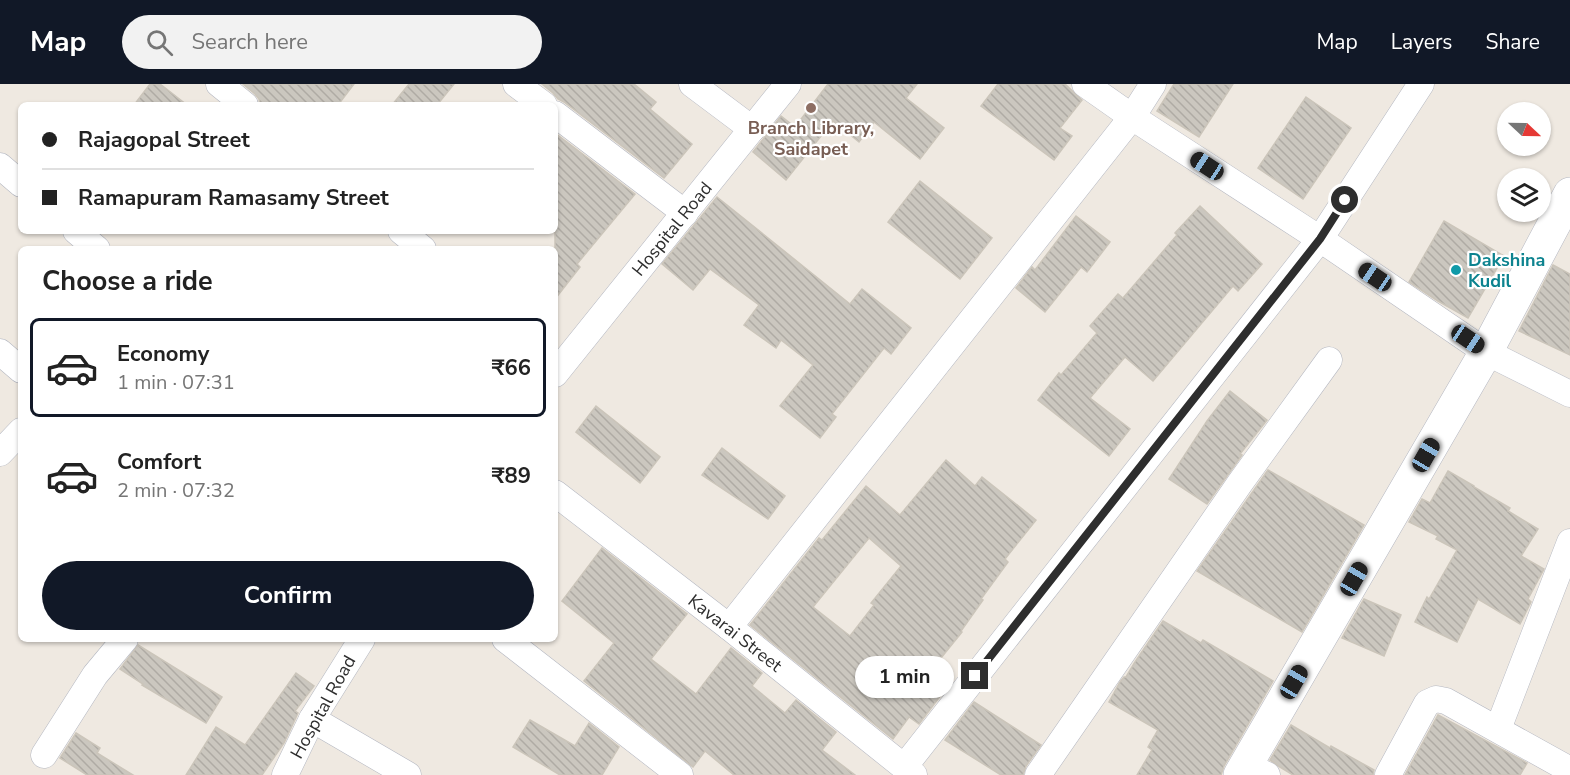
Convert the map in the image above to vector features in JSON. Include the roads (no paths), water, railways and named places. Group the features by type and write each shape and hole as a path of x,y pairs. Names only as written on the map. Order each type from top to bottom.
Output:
{"street":[{"path":"219,84 241,102"},
{"path":"516,84 540,102"},
{"path":"692,84 752,129"},
{"name":"Hospital Road","path":"558,364 685,213 788,84"},
{"path":"1085,84 1486,352 1570,394"},
{"path":"729,627 1132,117 1153,84"},
{"path":"909,771 1320,239 1421,84"},
{"path":"558,116 685,213"},
{"path":"0,166 18,181"},
{"path":"1251,772 1486,352 1570,194"},
{"path":"80,234 94,246"},
{"path":"405,234 419,246"},
{"path":"0,352 18,367"},
{"path":"1038,775 1240,483 1329,360"},
{"path":"0,453 18,433"},
{"name":"Kavarai Street","path":"558,495 729,627 909,771"},
{"path":"1498,729 1570,542"},
{"path":"44,755 95,675 122,642"},
{"name":"Hospital Road","path":"285,775 312,719 360,642"},
{"path":"509,642 680,775"},
{"path":"1388,775 1427,703 1436,699 1446,700 1498,729 1562,770"},
{"path":"312,719 408,775"}],"place":[{"name":"Branch Library, Saidapet","path":"811,108"},
{"name":"Dakshina Kudil","path":"1456,270"}]}
